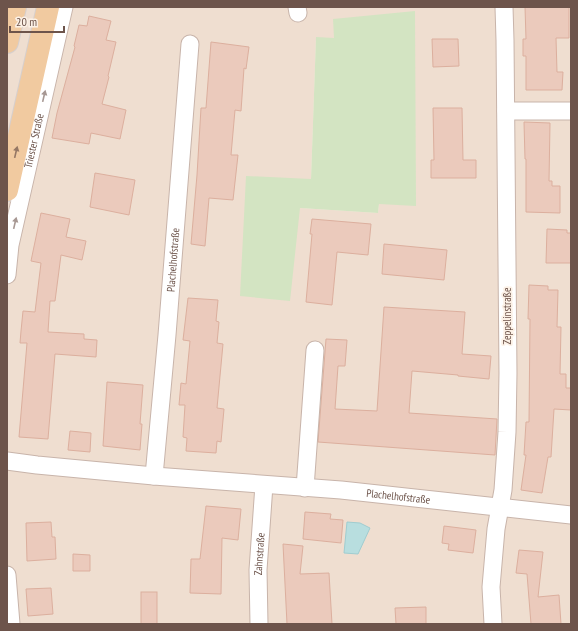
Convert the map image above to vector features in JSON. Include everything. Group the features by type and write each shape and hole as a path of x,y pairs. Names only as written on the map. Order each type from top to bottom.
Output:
{"main road":[{"path":"7,42 15,7"},
{"name":"Triester Straße","path":"7,190 48,7"}],"street":[{"name":"Triester Straße","path":"7,275 10,245 64,7"},
{"name":"Zeppelinstraße","path":"493,624 491,587 496,529 503,490 507,432 506,111 504,7"},
{"name":"Plachelhofstraße","path":"154,476 190,44"},
{"path":"506,111 571,111"},
{"path":"305,488 315,350"},
{"name":"Plachelhofstraße","path":"7,461 154,476 341,490 571,515"},
{"name":"Zahnstraße","path":"259,624 258,570 264,485"},
{"path":"7,575 11,624"}],"shaded area":[{"path":"7,7 571,7 571,624 7,624","holes":["334,19 379,204 378,213 300,208 311,179 316,38 334,38"]}],"green space":[{"path":"415,11 416,206 379,204 378,213 300,208 290,301 240,296 246,176 311,179 316,37 334,38 333,19"}],"water":[{"path":"347,522 360,523 370,528 358,554 344,553"}],"building":[{"path":"525,7 569,7 569,38 556,38 557,72 563,72 562,90 526,90 526,56 523,56 523,39 526,39"},
{"path":"89,16 111,21 106,40 116,42 102,104 126,110 120,139 91,133 89,144 52,138 57,113 75,47 79,25 87,26"},
{"path":"432,39 458,39 459,66 433,67"},
{"path":"211,42 249,47 246,69 244,68 241,111 235,110 231,155 238,155 233,200 209,198 205,246 191,244 201,108 206,108"},
{"path":"433,108 462,108 463,160 476,160 476,178 431,178 431,160 434,160"},
{"path":"524,122 550,123 549,181 552,181 552,186 560,186 560,213 526,212"},
{"path":"95,173 135,180 129,215 90,207"},
{"path":"41,213 70,219 66,237 86,241 82,260 61,255 55,301 50,301 48,332 84,334 84,339 97,340 96,357 55,354 48,439 19,437 27,343 20,343 21,331 23,311 35,312 41,263 31,261"},
{"path":"312,219 371,224 368,255 337,252 332,305 306,302"},
{"path":"547,229 567,230 567,233 571,233 571,263 546,263"},
{"path":"384,244 447,250 444,280 382,274"},
{"path":"529,285 548,286 548,290 558,290 557,327 561,327 560,374 566,374 566,388 571,388 571,410 554,409 551,457 548,457 542,493 521,490 526,455 524,455 526,422 529,422"},
{"path":"188,298 218,300 216,321 219,322 217,343 223,344 217,408 224,409 221,442 217,441 216,453 186,451 187,438 183,437 185,405 179,405 181,383 186,384 190,341 183,340"},
{"path":"384,307 465,312 462,354 491,356 489,379 412,371 409,413 497,419 495,455 318,442 326,339 347,340 345,366 338,366 335,409 377,411"},
{"path":"107,382 143,385 140,450 103,446"},
{"path":"70,431 91,433 90,452 68,450"},
{"path":"206,506 241,509 238,540 222,538 221,594 190,593 191,559 200,559"},
{"path":"305,512 331,514 330,519 343,520 341,543 303,539"},
{"path":"51,522 52,537 55,537 56,559 27,561 26,523"},
{"path":"444,526 476,530 473,553 448,550 449,544 442,543"},
{"path":"283,544 303,546 300,574 329,573 332,624 287,624"},
{"path":"519,550 543,552 538,597 559,595 561,624 531,624 527,574 516,573"},
{"path":"73,554 90,555 90,571 73,571"},
{"path":"51,588 53,614 28,616 26,589"},
{"path":"141,592 157,592 157,624 141,624"},
{"path":"426,607 426,624 396,624 395,608"}]}
